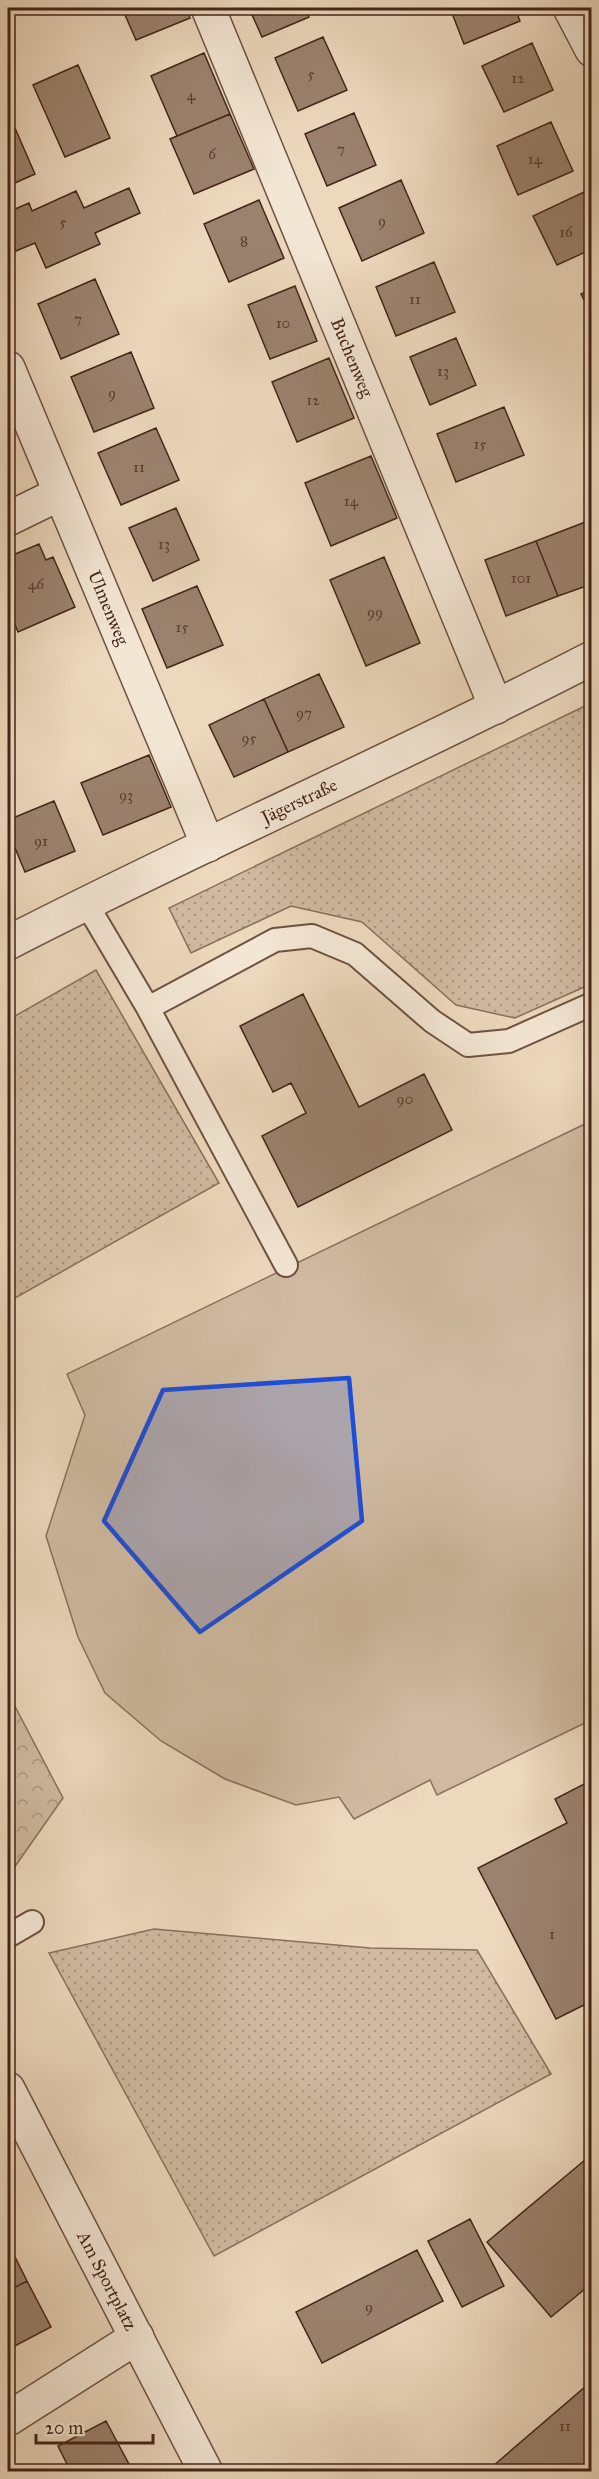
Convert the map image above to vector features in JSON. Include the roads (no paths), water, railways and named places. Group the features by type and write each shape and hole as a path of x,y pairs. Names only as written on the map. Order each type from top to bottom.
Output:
{"street":[{"name":"Buchenweg","path":"208,8 496,707"},
{"path":"570,8 591,50"},
{"name":"Ulmenweg","path":"8,368 208,845"},
{"path":"8,519 59,494"},
{"name":"Jägerstraße","path":"8,943 86,903 496,707 591,657"},
{"name":"Am Sportplatz","path":"8,2089 206,2472"},
{"path":"8,2419 137,2337"}],"lane":[{"path":"86,903 148,1008 286,1265"},
{"path":"148,1008 275,940 312,936 355,954 432,1021 468,1045 509,1041 591,1004"},
{"path":"8,1936 32,1922"}]}
